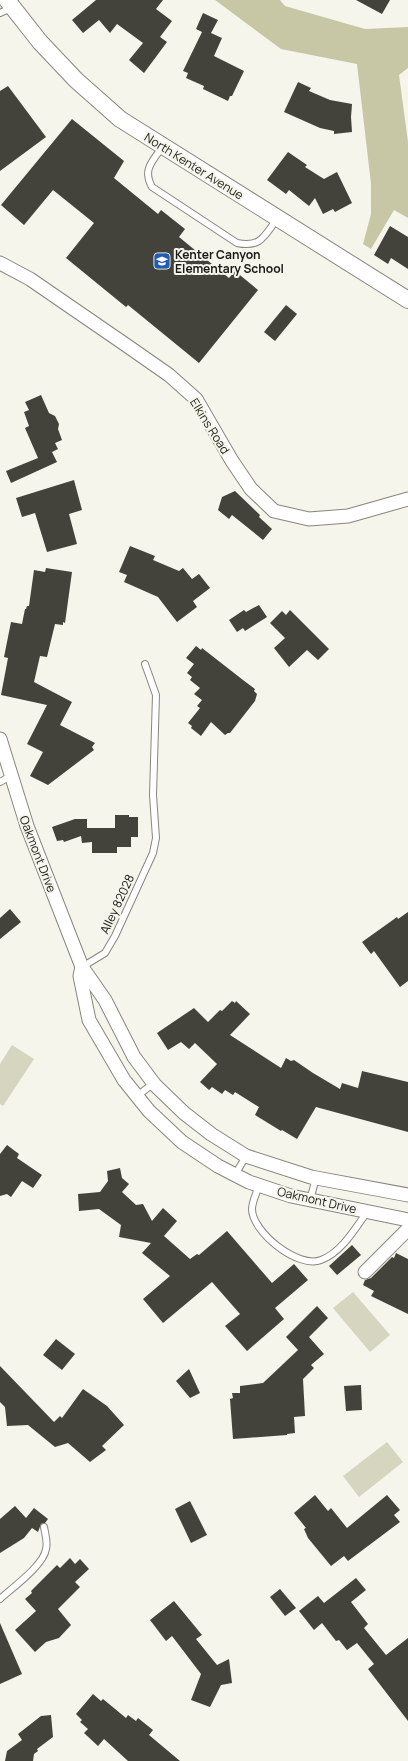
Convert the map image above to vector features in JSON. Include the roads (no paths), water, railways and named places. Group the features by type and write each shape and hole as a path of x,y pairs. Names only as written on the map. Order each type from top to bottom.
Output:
{"street":[{"name":"North Kenter Avenue","path":"7,7 76,80 120,119 408,300"},
{"name":"Elkins Road","path":"0,263 30,279 126,345 169,375 196,399 232,461 247,483 274,511 309,519 348,516 408,499"},
{"name":"Oakmont Drive","path":"0,739 6,779 27,826 82,968 104,1000 134,1057 154,1083 184,1113 211,1134 246,1156 316,1178 408,1195"},
{"name":"Oakmont Drive","path":"82,968 80,976 89,1020 124,1080 149,1111 182,1142 218,1166 259,1185 291,1196 408,1220"},
{"path":"365,1272 408,1229"}],"lane":[{"path":"163,146 148,168 147,178 152,187 237,242 248,245 260,241 278,218"},
{"name":"Alley 82028","path":"82,968 105,953 115,936 153,853 156,838 153,795 156,695 145,664"},
{"path":"137,1096 154,1083"},
{"path":"235,1175 246,1156"},
{"path":"310,1200 316,1178"},
{"path":"259,1185 252,1208 256,1224 288,1255 298,1258 315,1262 331,1255 352,1234 367,1212"},
{"path":"0,1599 44,1557 47,1548 44,1527"}],"place":[{"name":"Kenter Canyon Elementary School","path":"162,261"}]}
